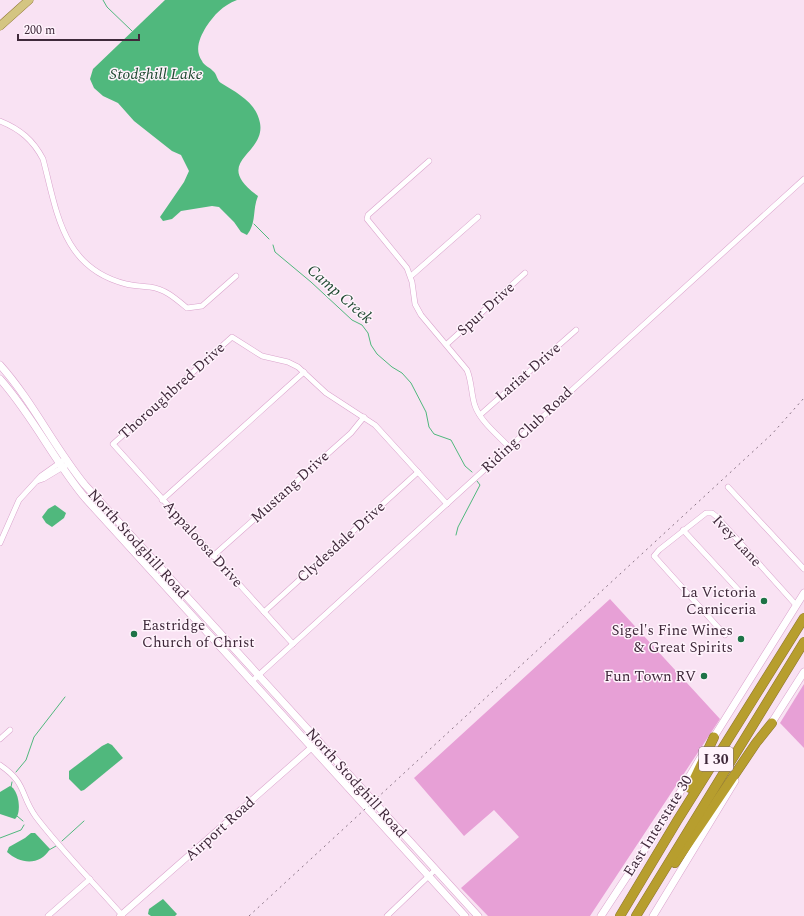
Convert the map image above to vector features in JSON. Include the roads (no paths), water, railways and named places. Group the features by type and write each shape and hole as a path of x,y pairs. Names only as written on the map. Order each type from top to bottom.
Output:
{"highway":[{"name":"I 30","path":"620,916 677,821 804,618"},
{"name":"I 30","path":"637,916 804,642"},
{"path":"637,916 660,886 756,743 772,723"},
{"path":"630,900 634,887 696,778 714,737"}],"main road":[{"path":"0,26 29,0"},
{"name":"North Stodghill Road","path":"0,366 25,396 66,461 85,485 478,916"},
{"name":"North Stodghill Road","path":"0,379 19,401 60,466 86,499 465,916"},
{"name":"East Interstate 30","path":"601,916 804,593"},
{"path":"653,916 689,855 804,672"}],"street":[{"path":"0,121 23,133 38,150 43,159 60,225 67,240 82,259 111,279 131,285 160,289 187,308 202,306 236,276"},
{"path":"429,161 368,215 368,223 402,259 411,276 415,304 421,315 447,344 467,370 470,378 473,398 480,415 509,447"},
{"name":"Riding Club Road","path":"251,682 804,179"},
{"path":"411,276 478,217"},
{"name":"Spur Drive","path":"447,344 526,273"},
{"name":"Lariat Drive","path":"480,415 576,330"},
{"name":"Thoroughbred Drive","path":"113,444 232,337 262,356 288,362 304,372"},
{"path":"162,500 304,372 326,393 364,417 383,432 447,504"},
{"name":"Mustang Drive","path":"213,556 351,433 364,417"},
{"name":"Appaloosa Drive","path":"113,444 293,644"},
{"path":"0,543 19,500 36,481 66,461"},
{"name":"Clydesdale Drive","path":"264,612 418,472"},
{"path":"728,487 804,570"},
{"name":"Ivey Lane","path":"725,635 654,556 683,530 706,513 715,514 796,605"},
{"path":"683,530 744,596"},
{"path":"0,739 10,730"},
{"name":"Airport Road","path":"121,915 319,741"},
{"path":"0,765 16,777 36,817 121,915"},
{"path":"387,916 436,870"},
{"path":"48,916 90,879"}],"water":[{"name":"Stodghill Lake","path":"165,0 237,0 219,11 206,27 199,44 198,52 203,63 214,72 220,82 250,104 258,116 260,123 260,134 239,166 239,174 245,184 258,196 252,225 247,235 241,232 234,222 219,207 212,206 181,211 172,219 163,221 160,217 184,182 189,171 181,155 172,151 134,121 118,103 103,96 94,88 90,79 93,69"},
{"path":"55,505 66,513 64,518 52,527 46,523 42,517 48,509"},
{"path":"108,743 112,745 123,758 81,791 69,779 69,771"},
{"path":"10,786 16,792 19,807 15,819 0,814 0,792"},
{"path":"31,833 35,833 50,849 46,855 35,861 24,861 7,852 9,847"},
{"path":"163,899 177,914 175,916 151,916 148,914 149,909"}],"waterway":[{"name":"Camp Creek","path":"103,0 107,7 132,31"},
{"name":"Camp Creek","path":"254,224 269,239"},
{"name":"Camp Creek","path":"273,245 275,252 311,282 352,320 362,325 368,333 371,345 377,354 392,367 402,373 411,383 426,412 429,427 434,434 451,440 465,466 472,472"},
{"name":"Camp Creek","path":"456,535 458,527 480,485 477,481"},
{"path":"16,772 26,760 34,737 65,697"},
{"path":"11,787 12,782"},
{"path":"17,816 23,821"},
{"path":"62,841 84,821"},
{"path":"0,838 21,830 24,825"},
{"path":"49,850 56,846"}],"railway":[{"path":"249,916 772,434 804,398"}],"place":[{"name":"La Victoria Carniceria","path":"764,601"},
{"name":"Eastridge Church of Christ","path":"134,634"},
{"name":"Sigel's Fine Wines & Great Spirits","path":"741,639"},
{"name":"Fun Town RV","path":"704,676"}]}
